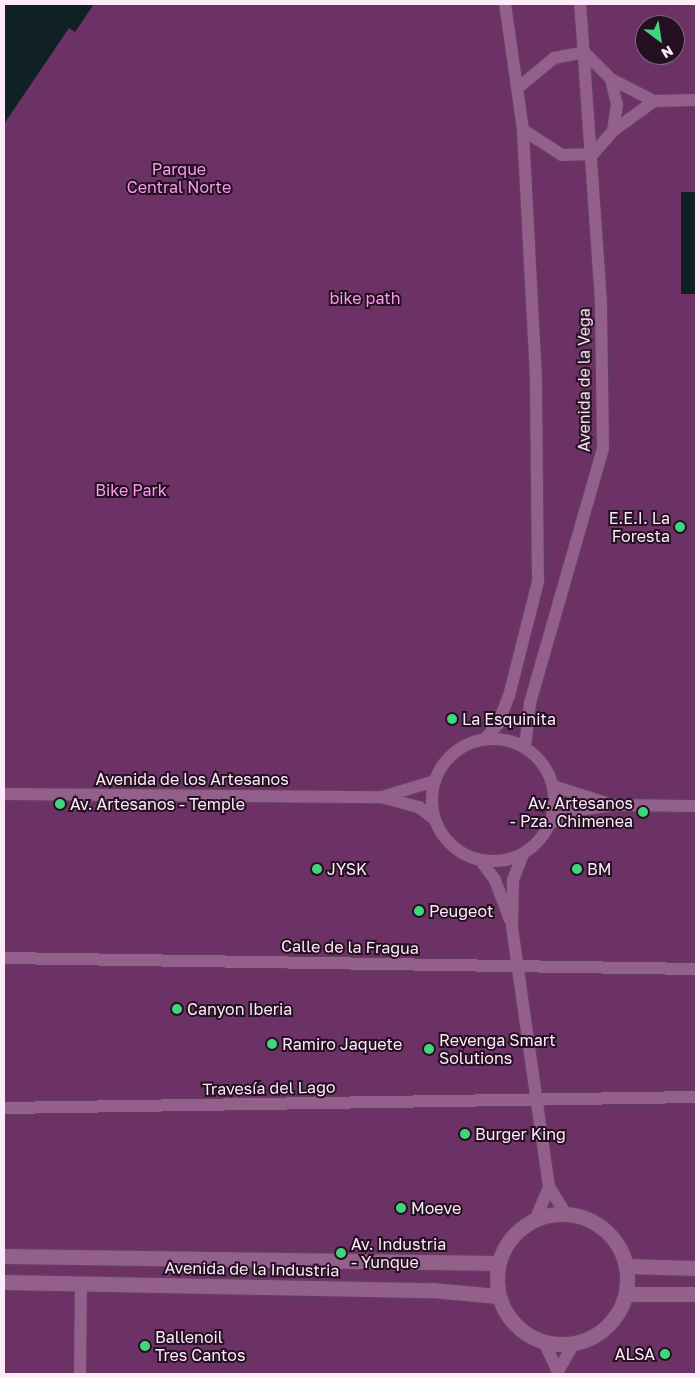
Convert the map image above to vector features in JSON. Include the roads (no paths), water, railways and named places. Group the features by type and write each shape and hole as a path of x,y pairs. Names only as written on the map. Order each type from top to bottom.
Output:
{"street":[{"path":"485,739 525,747 538,757 554,786 550,824 539,842 523,854 502,861 480,860 451,846 434,818 435,781 454,753 485,739 498,724 509,696 538,580 536,380 522,130 519,88 505,4"},
{"name":"Avenida de la Vega","path":"525,747 530,704 603,448 592,154 580,4"},
{"path":"519,88 554,58 584,52 611,79 654,101 696,100"},
{"path":"611,79 617,105 612,131"},
{"path":"522,130 562,155 592,154 612,131 654,101"},
{"name":"Avenida de los Artesanos","path":"381,797 435,781"},
{"path":"554,786 614,805"},
{"name":"Avenida de los Artesanos","path":"4,794 381,797 419,806 434,818"},
{"path":"550,824 571,811 614,805 696,806"},
{"path":"512,927 513,880 523,854"},
{"path":"480,860 495,880 512,927 549,1187 566,1213"},
{"name":"Calle de la Fragua","path":"4,958 696,969"},
{"name":"Travesía del Lago","path":"4,1108 535,1097 696,1097"},
{"path":"536,1218 566,1213 587,1218 605,1229 619,1246 626,1266 626,1294 607,1326 574,1343 544,1342 518,1327 498,1296 498,1263 506,1244 536,1218 549,1187"},
{"name":"Avenida de la Industria","path":"4,1256 498,1263"},
{"path":"626,1266 696,1268"},
{"name":"Avenida de la Industria","path":"4,1282 498,1296"},
{"path":"80,1374 81,1283"},
{"path":"626,1294 696,1294"},
{"path":"544,1342 559,1372"},
{"path":"559,1372 574,1343"}],"place":[{"name":"E.E.I. La Foresta","path":"680,527"},
{"name":"La Esquinita","path":"452,719"},
{"name":"Av. Artesanos - Temple","path":"60,804"},
{"name":"Av. Artesanos - Pza. Chimenea","path":"643,812"},
{"name":"JYSK","path":"317,869"},
{"name":"BM","path":"577,869"},
{"name":"Peugeot","path":"419,911"},
{"name":"Canyon Iberia","path":"177,1009"},
{"name":"Ramiro Jaquete","path":"272,1044"},
{"name":"Revenga Smart Solutions","path":"429,1049"},
{"name":"Burger King","path":"465,1134"},
{"name":"Moeve","path":"401,1208"},
{"name":"Av. Industria - Yunque","path":"341,1253"},
{"name":"Ballenoil Tres Cantos","path":"145,1346"},
{"name":"ALSA","path":"665,1354"}],"park label":[{"name":"Parque Central Norte","path":"179,178"},
{"name":"bike path","path":"365,298"},
{"name":"Bike Park","path":"131,490"}]}
